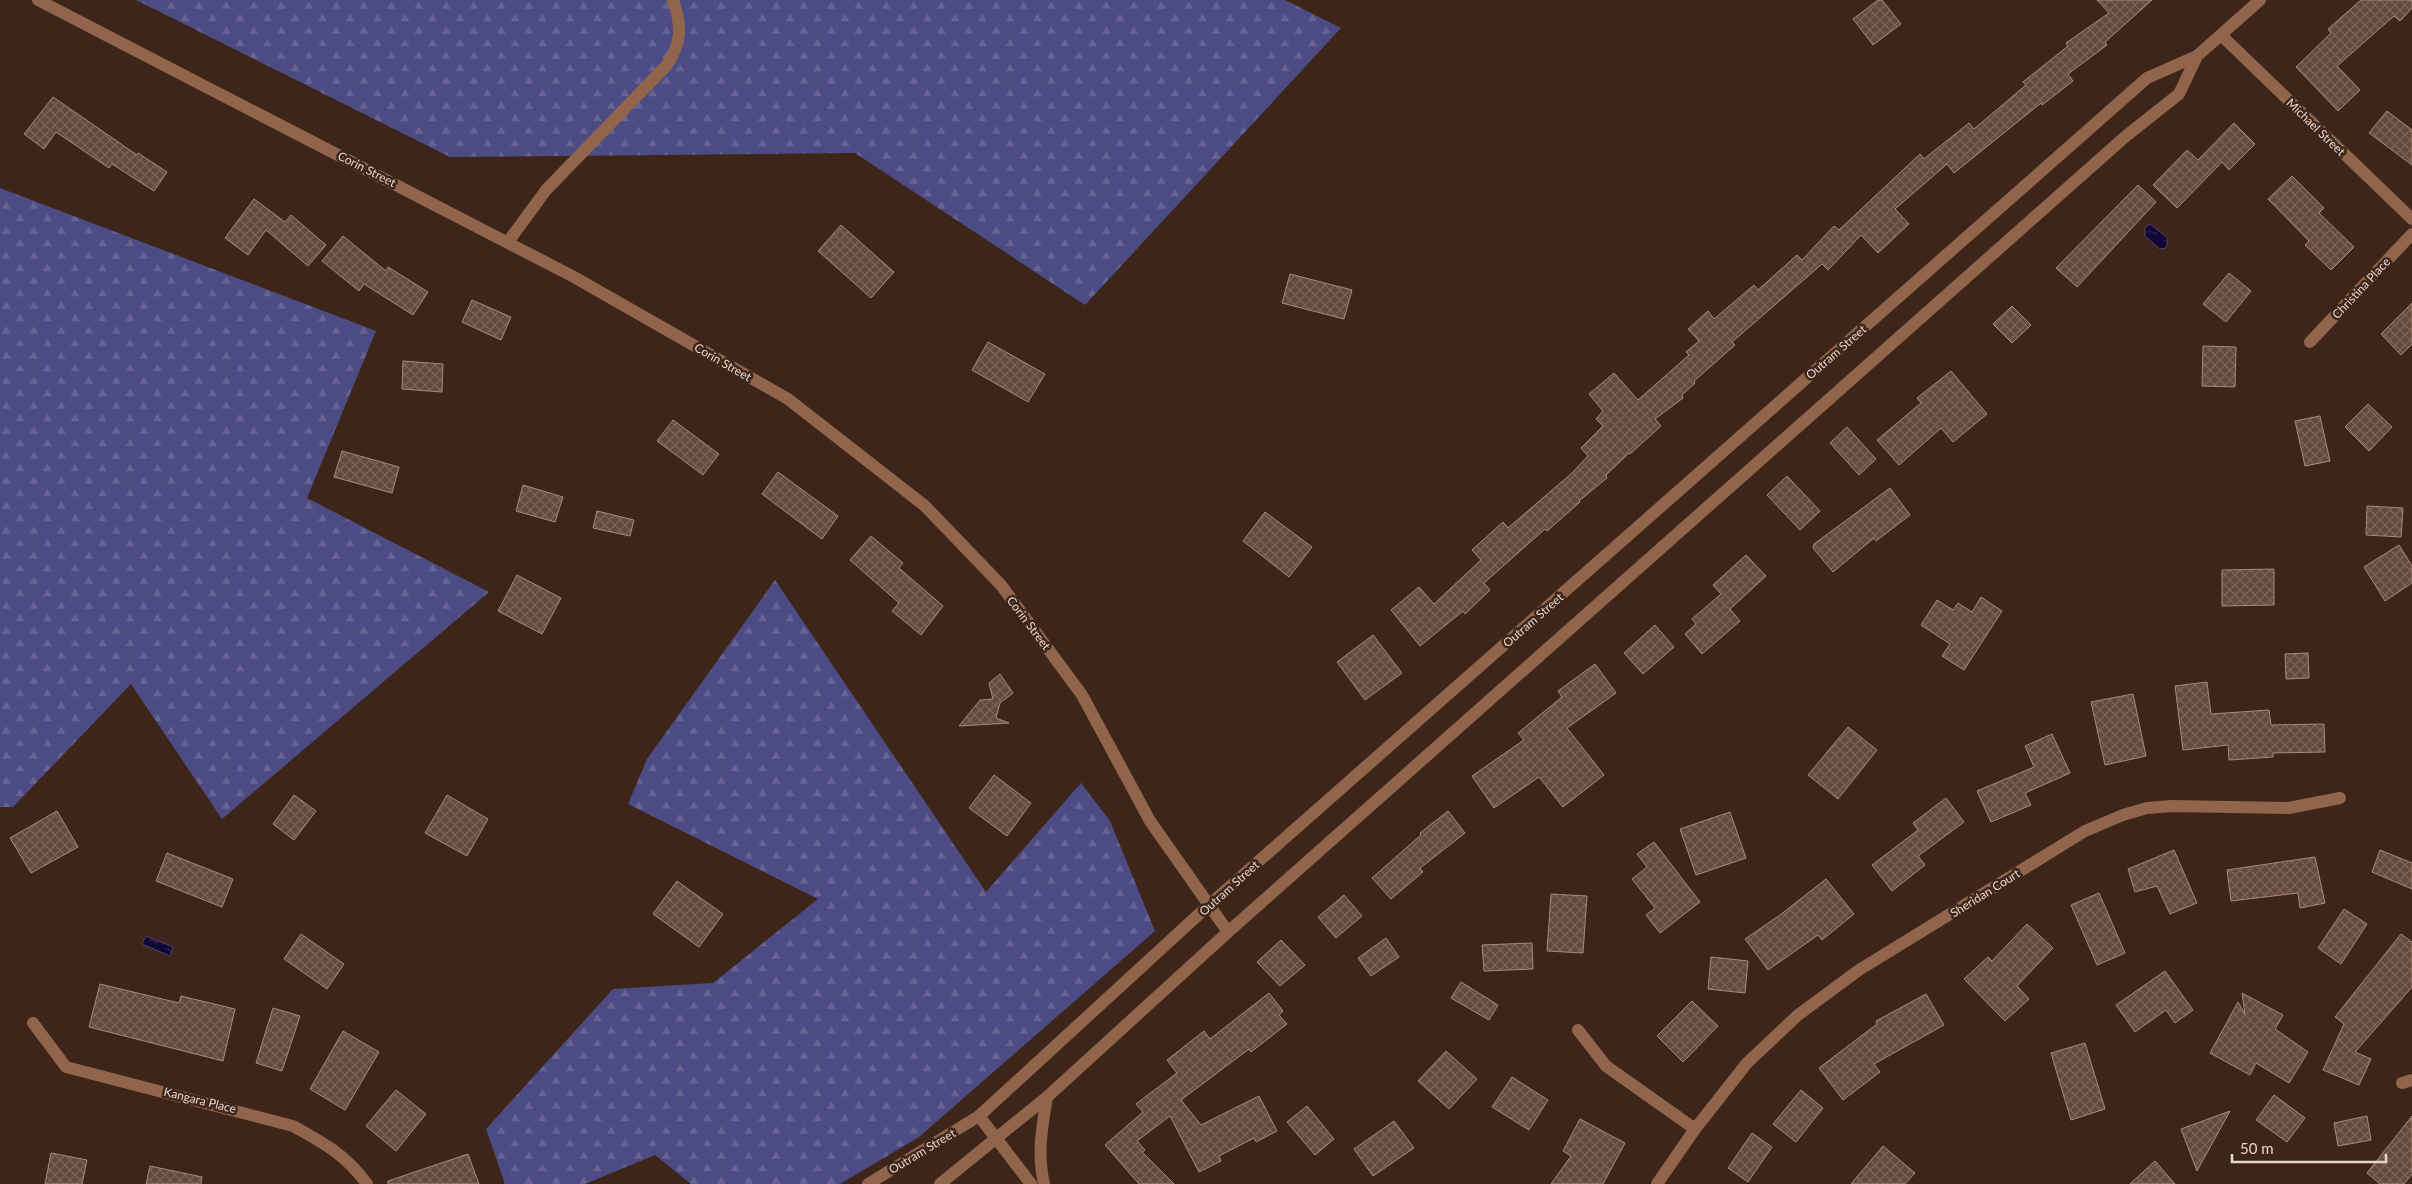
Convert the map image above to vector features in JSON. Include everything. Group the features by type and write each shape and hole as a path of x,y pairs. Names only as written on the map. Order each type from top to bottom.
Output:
{"street":[{"name":"Corin Street","path":"38,0 574,277 788,400 925,506 1001,585 1082,695 1150,821 1228,932"},
{"path":"508,242 546,190 667,64 678,48 680,29 673,0"},
{"name":"Outram Street","path":"868,1184 979,1116 1209,905 2148,78 2197,56 2260,0"},
{"name":"Michael Street","path":"2220,35 2412,219"},
{"name":"Outram Street","path":"940,1184 1047,1097 1228,932 2126,136 2179,94 2197,56"},
{"name":"Christina Place","path":"2310,342 2412,234"},
{"name":"Sheridan Court","path":"1657,1184 1694,1129 1746,1063 1798,1015 1859,970 2085,831 2123,814 2148,808 2172,806 2289,808 2340,798"},
{"name":"Kangara Place","path":"34,1023 66,1067 293,1126 325,1143 352,1164 367,1184"},
{"path":"1578,1030 1606,1066 1694,1129"},
{"path":"1044,1184 1039,1162 1041,1131 1047,1097"},
{"path":"979,1116 1031,1184"}],"green space":[{"path":"136,0 1285,0 1341,28 1085,305 855,153 450,157"},
{"path":"0,188 376,331 307,498 489,592 222,819 131,684 13,807 0,807"},
{"path":"775,580 986,892 1081,783 1110,821 1155,931 919,1137 840,1184 691,1184 655,1155 585,1184 505,1184 486,1129 613,989 713,983 818,899 628,804 647,759"}],"water":[{"path":"2150,224 2168,238 2166,248 2160,249 2145,236 2145,228"},
{"path":"146,936 173,947 170,956 142,944"}],"building":[{"path":"1878,0 1882,0 1901,24 1873,45 1853,19"},
{"path":"2097,0 2152,0 2105,42 2107,45 2068,74 2073,81 2042,105 2041,103 1954,173 1947,164 1895,209 1909,224 1878,253 1861,235 1828,270 1822,264 1732,342 1735,345 1694,381 1695,383 1682,395 1683,398 1655,419 1661,426 1629,453 1606,475 1607,478 1580,502 1547,531 1545,529 1484,583 1490,590 1465,614 1463,611 1420,646 1391,610 1419,587 1434,604 1481,560 1472,550 1503,522 1508,528 1572,473 1588,456 1581,448 1603,426 1596,419 1603,411 1589,394 1614,373 1638,400 1689,355 1686,352 1699,341 1688,329 1708,311 1714,319 1754,285 1758,290 1797,255 1802,260 1834,226 1839,230 1920,154 1924,159 1969,123 1974,129 2026,85 2023,82 2068,46 2066,43 2109,13"},
{"path":"2361,0 2412,0 2412,8 2400,21 2394,16 2337,66 2360,90 2338,111 2296,67 2331,33 2328,29"},
{"path":"53,97 137,155 138,153 167,172 154,191 112,164 109,168 56,132 44,149 24,134"},
{"path":"2387,111 2412,130 2412,165 2369,133"},
{"path":"2234,123 2255,144 2229,170 2222,162 2177,208 2153,185 2187,150 2198,160"},
{"path":"2292,176 2324,208 2319,213 2354,247 2331,270 2305,245 2309,241 2268,199"},
{"path":"2138,185 2156,202 2077,287 2056,268"},
{"path":"254,199 285,222 291,215 326,245 308,266 266,230 248,255 225,238"},
{"path":"841,225 894,272 871,298 818,251"},
{"path":"343,236 386,271 388,267 428,292 413,315 364,284 359,291 322,261"},
{"path":"2229,273 2251,291 2226,322 2203,304"},
{"path":"1290,274 1352,290 1344,319 1282,303"},
{"path":"472,300 511,317 501,340 462,322"},
{"path":"2412,303 2412,344 2401,355 2381,334"},
{"path":"2012,306 2031,325 2012,343 1993,324"},
{"path":"988,342 1045,374 1028,402 972,370"},
{"path":"2203,346 2236,347 2235,387 2202,386"},
{"path":"403,361 443,364 442,392 402,389"},
{"path":"1951,371 1987,414 1953,442 1941,428 1899,465 1877,440 1921,403 1917,398"},
{"path":"2368,404 2392,427 2369,451 2345,427"},
{"path":"2320,416 2330,461 2305,466 2295,421"},
{"path":"673,420 719,454 703,475 657,441"},
{"path":"1847,427 1876,459 1859,475 1830,443"},
{"path":"342,451 399,467 392,493 334,477"},
{"path":"778,472 838,516 822,539 762,494"},
{"path":"1787,476 1820,511 1800,530 1767,495"},
{"path":"523,485 563,497 555,522 516,511"},
{"path":"1890,488 1910,515 1876,541 1874,538 1833,572 1813,548 1814,544"},
{"path":"2367,506 2403,508 2401,537 2366,535"},
{"path":"597,511 634,520 630,536 593,528"},
{"path":"1265,512 1312,547 1289,577 1243,541"},
{"path":"871,536 903,563 899,568 943,606 921,635 892,611 899,603 850,560"},
{"path":"2399,545 2412,566 2412,583 2385,601 2364,567"},
{"path":"1746,555 1766,576 1730,609 1740,621 1702,654 1685,634 1696,624 1692,619 1721,594 1713,585"},
{"path":"2274,569 2274,605 2222,606 2222,570"},
{"path":"517,575 561,598 542,634 498,611"},
{"path":"1981,597 2002,611 1964,670 1942,656 1950,644 1921,625 1937,600 1953,610 1958,603 1972,612"},
{"path":"1655,625 1674,647 1643,674 1624,653"},
{"path":"1373,635 1402,673 1365,700 1337,662"},
{"path":"2308,653 2309,678 2286,679 2285,654"},
{"path":"1595,664 1616,693 1567,728 1604,775 1563,807 1539,777 1494,808 1472,776 1524,740 1518,733 1562,697 1558,691"},
{"path":"1000,674 1013,693 1000,703 996,718 1009,723 959,726 980,700 993,699 989,683"},
{"path":"2207,682 2211,714 2269,710 2271,725 2324,724 2325,752 2273,753 2273,757 2229,760 2228,745 2183,750 2175,686"},
{"path":"2133,694 2146,756 2105,765 2091,702"},
{"path":"1848,727 1877,750 1838,799 1808,775"},
{"path":"2052,734 2070,773 2025,793 2031,805 1991,822 1977,791 2034,767 2025,746"},
{"path":"994,775 1031,803 1007,836 969,808"},
{"path":"294,795 316,811 294,840 273,824"},
{"path":"447,795 488,819 467,856 425,833"},
{"path":"1946,798 1964,822 1918,856 1925,865 1892,891 1872,865 1918,830 1913,823"},
{"path":"57,811 78,847 31,873 10,838"},
{"path":"1448,811 1465,833 1420,868 1423,872 1391,899 1372,878 1421,835 1420,833"},
{"path":"1730,812 1746,858 1696,875 1680,829"},
{"path":"1654,842 1700,902 1660,933 1646,915 1655,908 1632,879 1647,867 1637,854"},
{"path":"2174,850 2197,903 2170,914 2157,886 2135,892 2128,869"},
{"path":"2380,850 2412,863 2412,889 2372,872"},
{"path":"167,853 233,879 222,907 156,881"},
{"path":"2315,857 2325,903 2300,908 2298,893 2231,901 2227,870"},
{"path":"1826,879 1854,914 1822,940 1818,935 1768,970 1745,939 1780,915"},
{"path":"677,881 723,914 699,947 653,914"},
{"path":"2099,893 2125,953 2097,965 2071,905"},
{"path":"1551,894 1587,896 1583,953 1547,951"},
{"path":"1344,895 1362,916 1336,938 1318,917"},
{"path":"2344,909 2367,924 2341,964 2318,948"},
{"path":"2027,924 2053,948 2017,986 2029,999 2005,1021 1964,979 1988,957 1992,961"},
{"path":"301,934 344,964 327,989 284,959"},
{"path":"2401,934 2412,942 2412,987 2355,1052 2371,1059 2359,1085 2323,1070 2344,1024 2335,1017"},
{"path":"1386,938 1399,957 1371,976 1358,958"},
{"path":"1281,940 1305,965 1280,986 1257,962"},
{"path":"1532,943 1533,969 1484,971 1482,945"},
{"path":"1711,957 1748,961 1745,993 1708,989"},
{"path":"2165,971 2193,1010 2175,1023 2166,1010 2135,1032 2116,1005"},
{"path":"1461,982 1498,1005 1489,1020 1451,998"},
{"path":"100,984 179,1003 181,996 235,1009 223,1061 89,1027"},
{"path":"1269,993 1283,1011 1279,1015 1287,1024 1251,1052 1249,1049 1181,1100 1201,1125 1259,1096 1277,1131 1256,1142 1254,1138 1219,1156 1221,1161 1199,1172 1170,1116 1137,1141 1145,1150 1142,1152 1174,1184 1139,1184 1105,1145 1143,1112 1136,1104 1177,1073 1167,1060 1204,1031 1210,1039"},
{"path":"2242,993 2283,1015 2275,1029 2308,1052 2289,1083 2256,1063 2250,1075 2210,1053 2238,1002 2245,1014"},
{"path":"1926,994 1944,1025 1874,1064 1880,1072 1843,1100 1819,1068 1877,1024 1876,1021"},
{"path":"1692,1001 1718,1026 1683,1062 1657,1036"},
{"path":"273,1008 300,1016 282,1071 256,1063"},
{"path":"343,1031 379,1052 345,1110 310,1089"},
{"path":"2085,1043 2105,1109 2071,1120 2051,1053"},
{"path":"1446,1051 1477,1079 1449,1109 1418,1081"},
{"path":"1512,1077 1548,1100 1529,1130 1492,1107"},
{"path":"396,1090 426,1114 396,1151 366,1126"},
{"path":"1801,1090 1823,1108 1796,1142 1773,1124"},
{"path":"2274,1095 2305,1118 2287,1142 2256,1120"},
{"path":"1307,1106 1334,1139 1315,1155 1287,1122"},
{"path":"2230,1111 2197,1171 2181,1129"},
{"path":"2367,1116 2371,1140 2338,1146 2334,1123"},
{"path":"2412,1116 2412,1174 2404,1184 2380,1184 2367,1173"},
{"path":"1580,1119 1625,1143 1603,1184 1551,1184 1571,1156 1563,1151"},
{"path":"1394,1121 1414,1148 1373,1176 1354,1149"},
{"path":"1752,1133 1772,1147 1748,1182 1728,1168"},
{"path":"1883,1146 1915,1173 1905,1184 1851,1184"},
{"path":"51,1153 87,1160 82,1184 45,1184"},
{"path":"468,1154 479,1184 388,1184 388,1181"},
{"path":"2155,1161 2175,1184 2130,1184"},
{"path":"150,1166 202,1177 201,1184 146,1184"}]}
